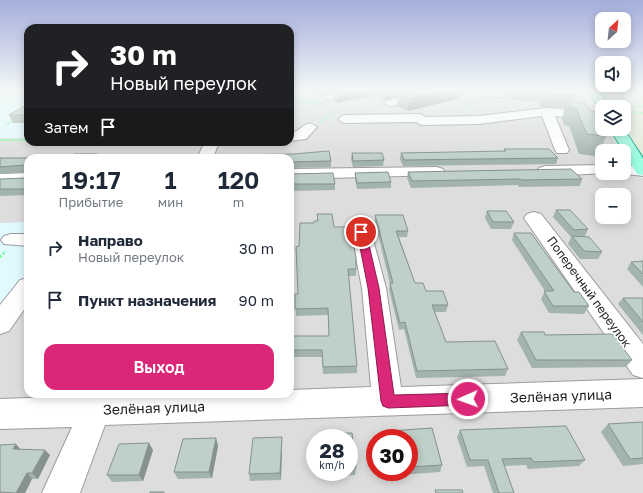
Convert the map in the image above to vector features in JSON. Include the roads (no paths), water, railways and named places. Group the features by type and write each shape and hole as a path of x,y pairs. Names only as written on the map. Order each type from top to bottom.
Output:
{"main road":[{"path":"621,136 643,171"}],"street":[{"path":"344,119 420,118 422,121 479,120 538,113"},
{"path":"547,113 562,150"},
{"path":"558,113 595,116"},
{"path":"294,137 301,136 310,127"},
{"path":"533,171 595,170"},
{"path":"631,170 643,171"},
{"path":"294,174 455,172"},
{"path":"0,179 24,178"},
{"name":"Поперечный переулок","path":"534,218 643,366"},
{"path":"361,232 374,288 388,401"},
{"path":"0,324 24,291"},
{"name":"Зелёная улица","path":"0,414 99,402 388,401 643,394"},
{"path":"61,493 99,402"}]}
